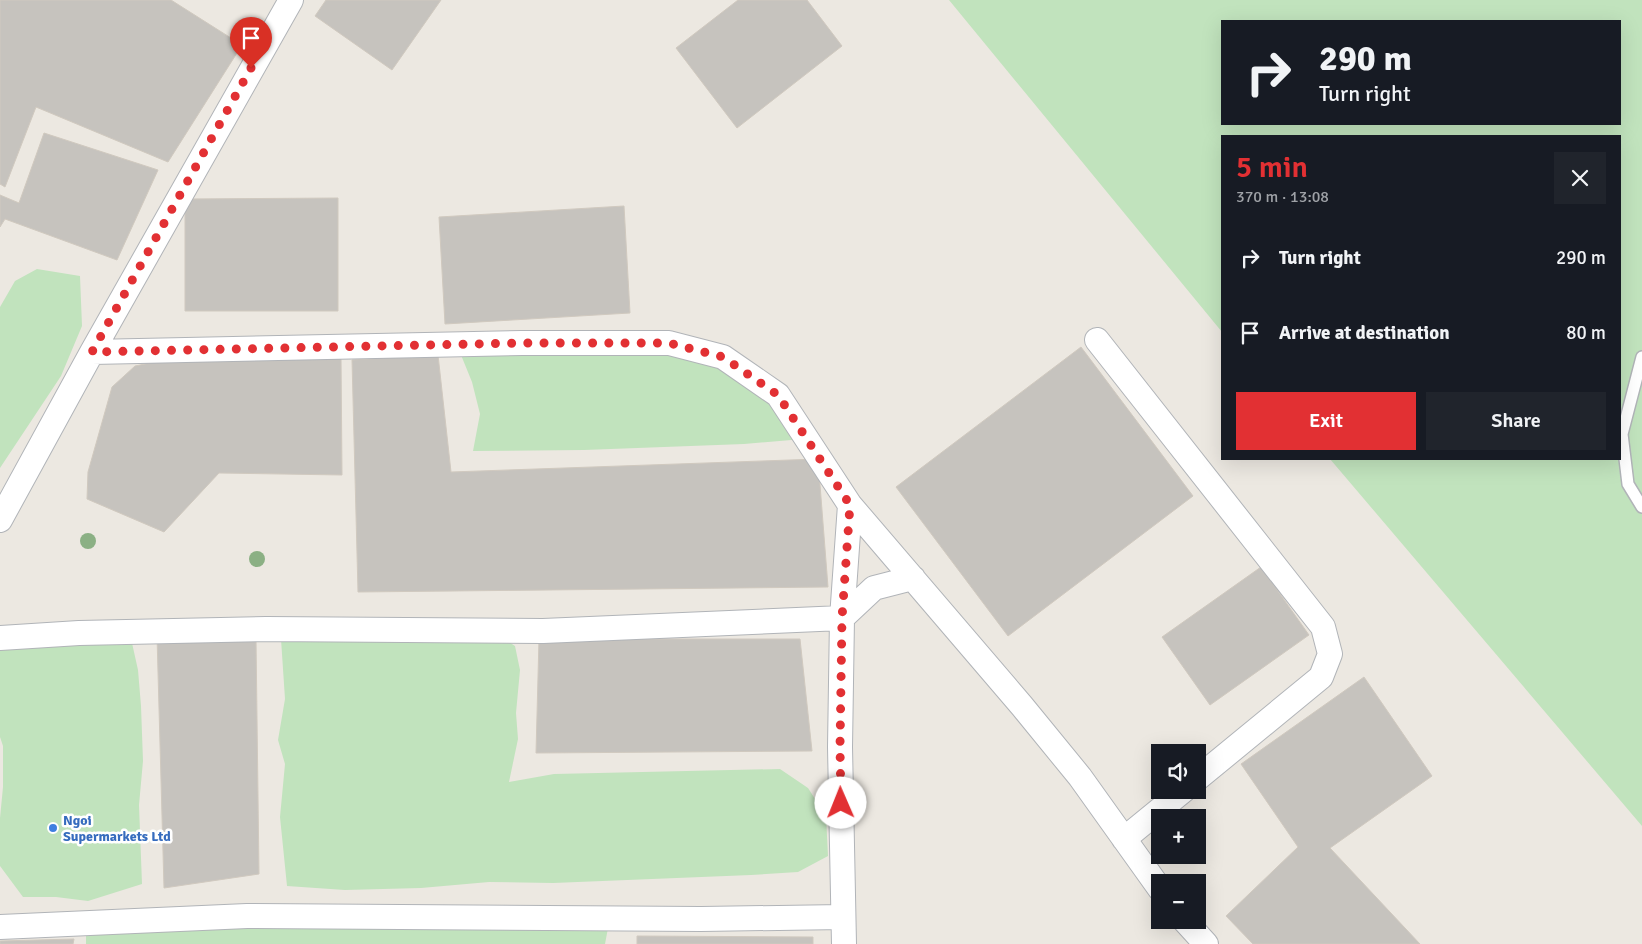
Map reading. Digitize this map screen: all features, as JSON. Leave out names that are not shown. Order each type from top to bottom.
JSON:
[{"type":"street","points":[[0,520],[92,352],[291,0]]},
{"type":"street","points":[[1097,340],[1323,627],[1330,654],[1321,676],[1206,771]]},
{"type":"street","points":[[92,352],[522,343],[669,343],[723,357],[778,395],[850,505],[1080,777],[1151,876]]},
{"type":"street","points":[[844,944],[840,747],[842,618],[850,505]]},
{"type":"street","points":[[0,638],[79,633],[266,629],[543,631],[842,618],[874,588],[913,578]]},
{"type":"street","points":[[1124,839],[1173,799]]},
{"type":"street","points":[[0,928],[247,916],[691,919],[843,917]]},
{"type":"street","points":[[1192,929],[1206,944]]},
{"type":"lane","points":[[1642,358],[1622,434],[1628,484],[1642,507]]},
{"type":"green space","points":[[949,0],[1642,0],[1642,826],[1331,460],[1621,460],[1621,135],[1221,135],[1221,331]]},
{"type":"green space","points":[[37,269],[80,276],[82,326],[61,376],[0,468],[0,307],[15,281]]},
{"type":"green space","points":[[675,351],[711,362],[750,384],[803,439],[744,444],[584,450],[473,451],[480,414],[472,382],[461,355]]},
{"type":"green space","points":[[280,624],[495,633],[515,646],[520,670],[516,713],[518,739],[509,782],[554,774],[780,769],[808,788],[826,816],[828,856],[798,872],[751,875],[553,883],[489,882],[421,888],[345,890],[287,886],[280,817],[285,764],[278,740],[285,699]]},
{"type":"green space","points":[[128,625],[138,670],[141,706],[143,761],[139,805],[142,884],[88,901],[56,897],[23,897],[0,866],[3,746],[0,737],[0,629]]},
{"type":"green space","points":[[611,912],[605,944],[86,944],[86,927]]},
{"type":"building","points":[[0,0],[171,0],[242,45],[168,162],[36,107],[5,187],[0,184]]},
{"type":"building","points":[[326,0],[441,0],[392,70],[315,16]]},
{"type":"building","points":[[738,0],[807,0],[842,46],[737,128],[676,48]]},
{"type":"building","points":[[44,133],[158,170],[117,260],[5,219],[0,227],[0,195],[19,203]]},
{"type":"building","points":[[338,198],[338,311],[185,311],[185,199]]},
{"type":"building","points":[[624,206],[630,313],[445,324],[439,217]]},
{"type":"building","points":[[1081,347],[1193,496],[1008,636],[896,487]]},
{"type":"building","points":[[438,355],[451,472],[818,459],[828,587],[358,592],[352,360]]},
{"type":"building","points":[[174,358],[341,358],[342,475],[219,473],[164,532],[87,499],[88,472],[112,387],[135,366]]},
{"type":"building","points":[[1261,567],[1309,635],[1210,705],[1162,637]]},
{"type":"building","points":[[157,636],[256,639],[259,874],[164,888]]},
{"type":"building","points":[[539,639],[800,639],[812,751],[536,753]]},
{"type":"building","points":[[1364,677],[1432,776],[1330,848],[1420,944],[1253,944],[1226,916],[1298,847],[1241,764]]},
{"type":"building","points":[[637,936],[813,937],[813,944],[637,944]]},
{"type":"building","points":[[74,939],[73,944],[0,944],[0,941]]},
{"type":"place","name":"Ngoi Supermarkets Ltd","points":[[53,828]]},
{"type":"route","points":[[251,68],[92,352],[522,343],[669,343],[723,357],[778,395],[850,505],[842,618],[841,803]]}]
